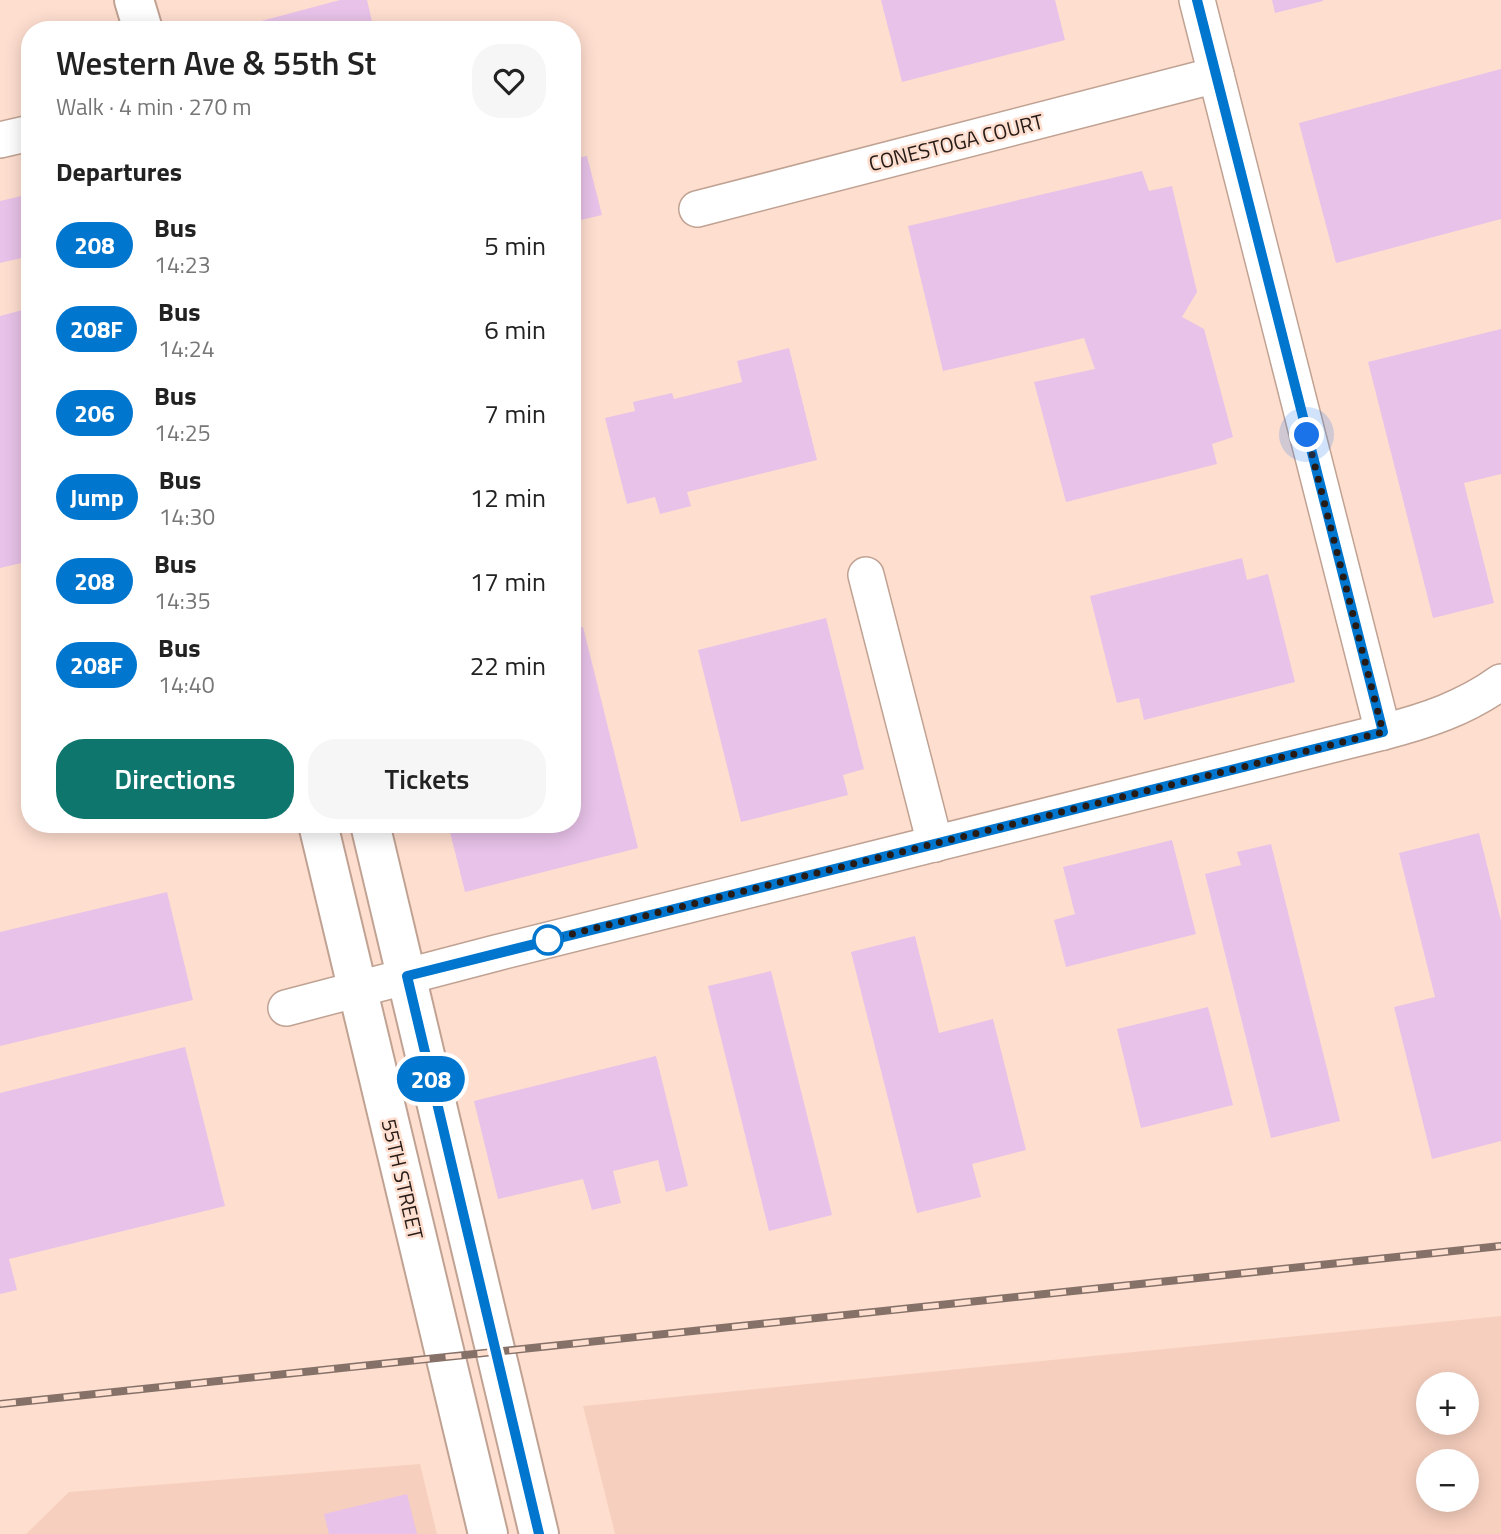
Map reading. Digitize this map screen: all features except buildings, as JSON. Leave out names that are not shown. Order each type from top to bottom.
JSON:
[{"type":"main road","points":[[134,0],[140,21]]},
{"type":"main road","name":"55TH STREET","points":[[320,833],[488,1534]]},
{"type":"main road","points":[[372,833],[539,1534]]},
{"type":"street","points":[[1197,0],[1383,732]]},
{"type":"street","name":"CONESTOGA COURT","points":[[696,208],[1216,75]]},
{"type":"street","points":[[0,140],[21,135]]},
{"type":"street","points":[[866,575],[935,844]]},
{"type":"street","points":[[286,1008],[1383,732],[1430,719],[1465,704],[1501,682]]},
{"type":"shaded area","points":[[1501,1316],[1501,1534],[615,1534],[583,1406]]},
{"type":"shaded area","points":[[420,1464],[437,1534],[26,1534],[69,1492]]},
{"type":"railway","points":[[0,1404],[1501,1246]]},
{"type":"bus line","name":"208","points":[[539,1534],[407,976],[1383,732],[1197,0]]},
{"type":"route","points":[[548,940],[1383,732],[1307,435]]}]
